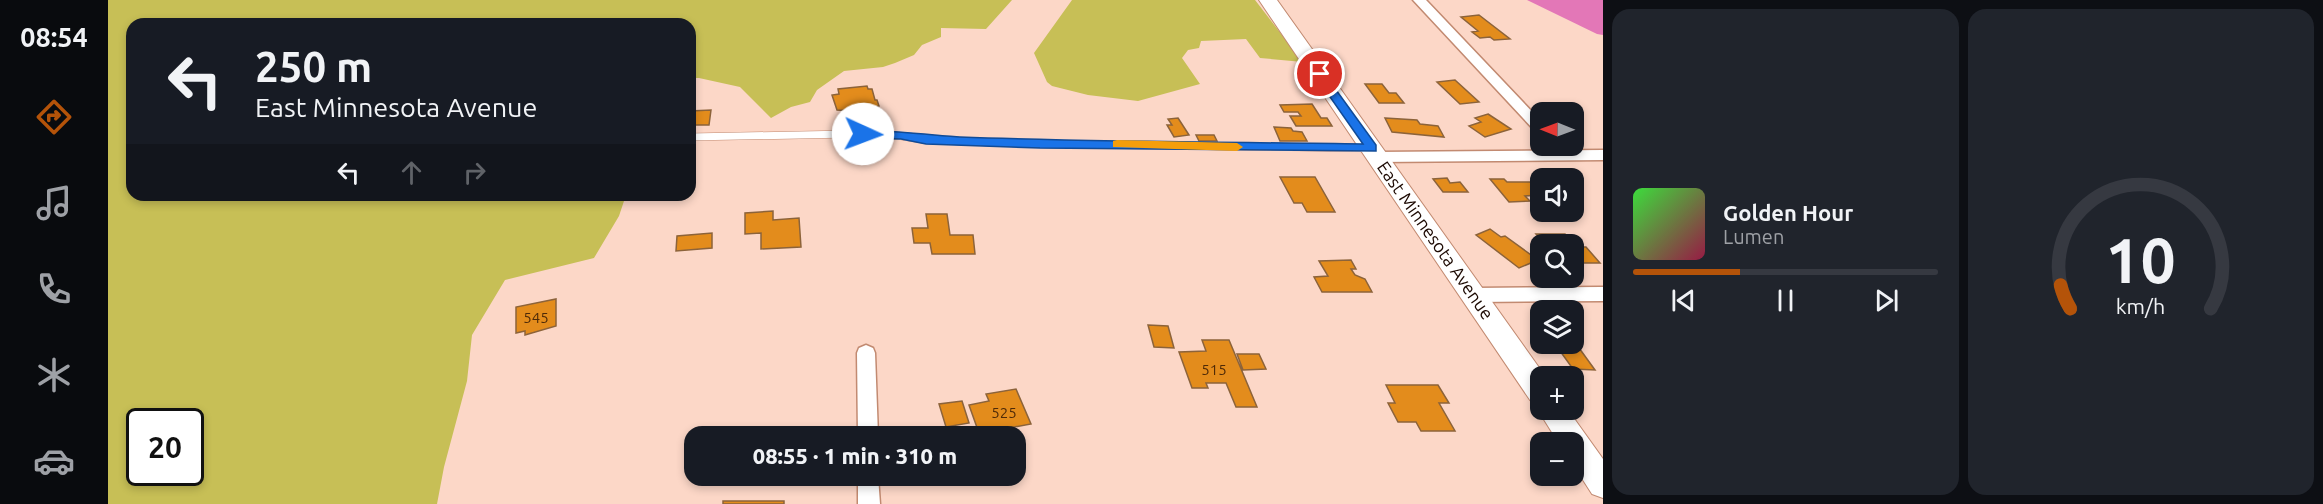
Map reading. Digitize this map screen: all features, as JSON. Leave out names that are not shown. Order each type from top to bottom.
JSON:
[{"type":"street","name":"East Minnesota Avenue","points":[[1268,0],[1530,377]]},
{"type":"street","points":[[1419,0],[1530,117]]},
{"type":"street","points":[[1375,153],[1530,151]]},
{"type":"street","points":[[1584,153],[1603,155]]},
{"type":"street","points":[[1475,296],[1603,294]]},
{"type":"street","points":[[866,353],[868,426]]},
{"type":"street","points":[[1559,420],[1603,484]]},
{"type":"street","points":[[868,486],[869,504]]},
{"type":"lane","points":[[696,137],[850,134],[901,136],[926,140],[1375,153]]},
{"type":"shaded area","points":[[108,0],[1012,0],[986,29],[941,28],[941,37],[922,45],[914,55],[883,67],[844,71],[817,90],[810,102],[791,107],[771,118],[740,87],[696,78],[696,18],[126,18],[126,201],[624,201],[619,216],[594,258],[505,280],[472,335],[467,381],[444,467],[437,504],[108,504]]},
{"type":"shaded area","points":[[1072,0],[1255,0],[1303,62],[1260,58],[1246,39],[1201,41],[1199,48],[1188,50],[1182,58],[1200,84],[1138,101],[1088,95],[1052,86],[1047,82],[1034,53]]},
{"type":"shaded area","points":[[1527,0],[1603,0],[1603,35],[1597,34]]},
{"type":"building","points":[[1479,15],[1510,39],[1480,38],[1472,32],[1478,31],[1461,17]]},
{"type":"building","points":[[1455,80],[1479,102],[1460,104],[1437,82]]},
{"type":"building","points":[[1365,84],[1382,84],[1389,93],[1396,93],[1404,103],[1379,103]]},
{"type":"building","points":[[867,86],[868,89],[872,89],[879,106],[862,110],[863,113],[871,112],[875,122],[857,124],[851,117],[856,114],[855,111],[837,110],[832,95],[839,94],[838,89]]},
{"type":"building","points":[[1312,104],[1321,118],[1327,118],[1332,126],[1296,126],[1290,116],[1301,116],[1298,112],[1284,112],[1280,105]]},
{"type":"building","points":[[711,110],[709,125],[696,125],[696,111]]},
{"type":"building","points":[[1488,114],[1511,129],[1485,137],[1469,126],[1481,122],[1475,118]]},
{"type":"building","points":[[1178,118],[1189,135],[1174,137],[1167,125],[1172,125],[1168,119]]},
{"type":"building","points":[[1385,118],[1417,120],[1420,124],[1438,126],[1444,137],[1392,132]]},
{"type":"building","points":[[1274,127],[1291,128],[1293,131],[1302,132],[1307,141],[1280,141]]},
{"type":"building","points":[[1196,135],[1214,135],[1217,141],[1199,141]]},
{"type":"building","points":[[1280,177],[1315,177],[1335,212],[1307,212],[1302,203],[1294,203]]},
{"type":"building","points":[[1447,178],[1450,183],[1460,182],[1468,192],[1443,192],[1433,179]]},
{"type":"building","points":[[1490,179],[1530,182],[1530,196],[1525,196],[1530,201],[1509,202]]},
{"type":"building","points":[[773,211],[773,220],[799,218],[801,247],[761,249],[761,233],[745,234],[745,213]]},
{"type":"building","points":[[926,214],[947,214],[950,235],[973,235],[975,254],[932,254],[930,243],[914,243],[912,228],[928,228]]},
{"type":"building","points":[[1490,229],[1501,237],[1505,236],[1530,254],[1530,263],[1519,268],[1476,235]]},
{"type":"building","points":[[712,233],[712,248],[676,251],[677,236]]},
{"type":"building","points":[[1584,247],[1586,247],[1600,263],[1584,263]]},
{"type":"building","points":[[1351,260],[1356,269],[1351,269],[1355,275],[1365,279],[1372,292],[1322,292],[1314,277],[1328,276],[1319,261]]},
{"type":"building","points":[[556,299],[556,326],[525,335],[525,331],[516,333],[516,307]]},
{"type":"building","points":[[1148,325],[1168,326],[1174,348],[1154,347]]},
{"type":"building","points":[[1202,340],[1229,340],[1257,407],[1236,407],[1226,383],[1206,383],[1208,388],[1192,388],[1179,352],[1206,351]]},
{"type":"building","points":[[1237,354],[1259,354],[1266,369],[1243,370]]},
{"type":"building","points":[[1562,354],[1583,354],[1595,370],[1584,370],[1584,366],[1571,366]]},
{"type":"building","points":[[1386,385],[1438,385],[1449,403],[1439,403],[1455,431],[1421,431],[1416,422],[1398,422],[1388,403],[1395,403]]},
{"type":"building","points":[[1016,389],[1031,424],[976,426],[969,405],[989,401],[986,394]]},
{"type":"building","points":[[962,401],[969,423],[946,426],[939,404]]},
{"type":"building","points":[[723,501],[784,501],[784,504],[723,504]]},
{"type":"slow traffic","points":[[1117,144],[1237,147]]},
{"type":"route","points":[[863,134],[926,140],[1040,144],[1371,148],[1320,74]]}]
